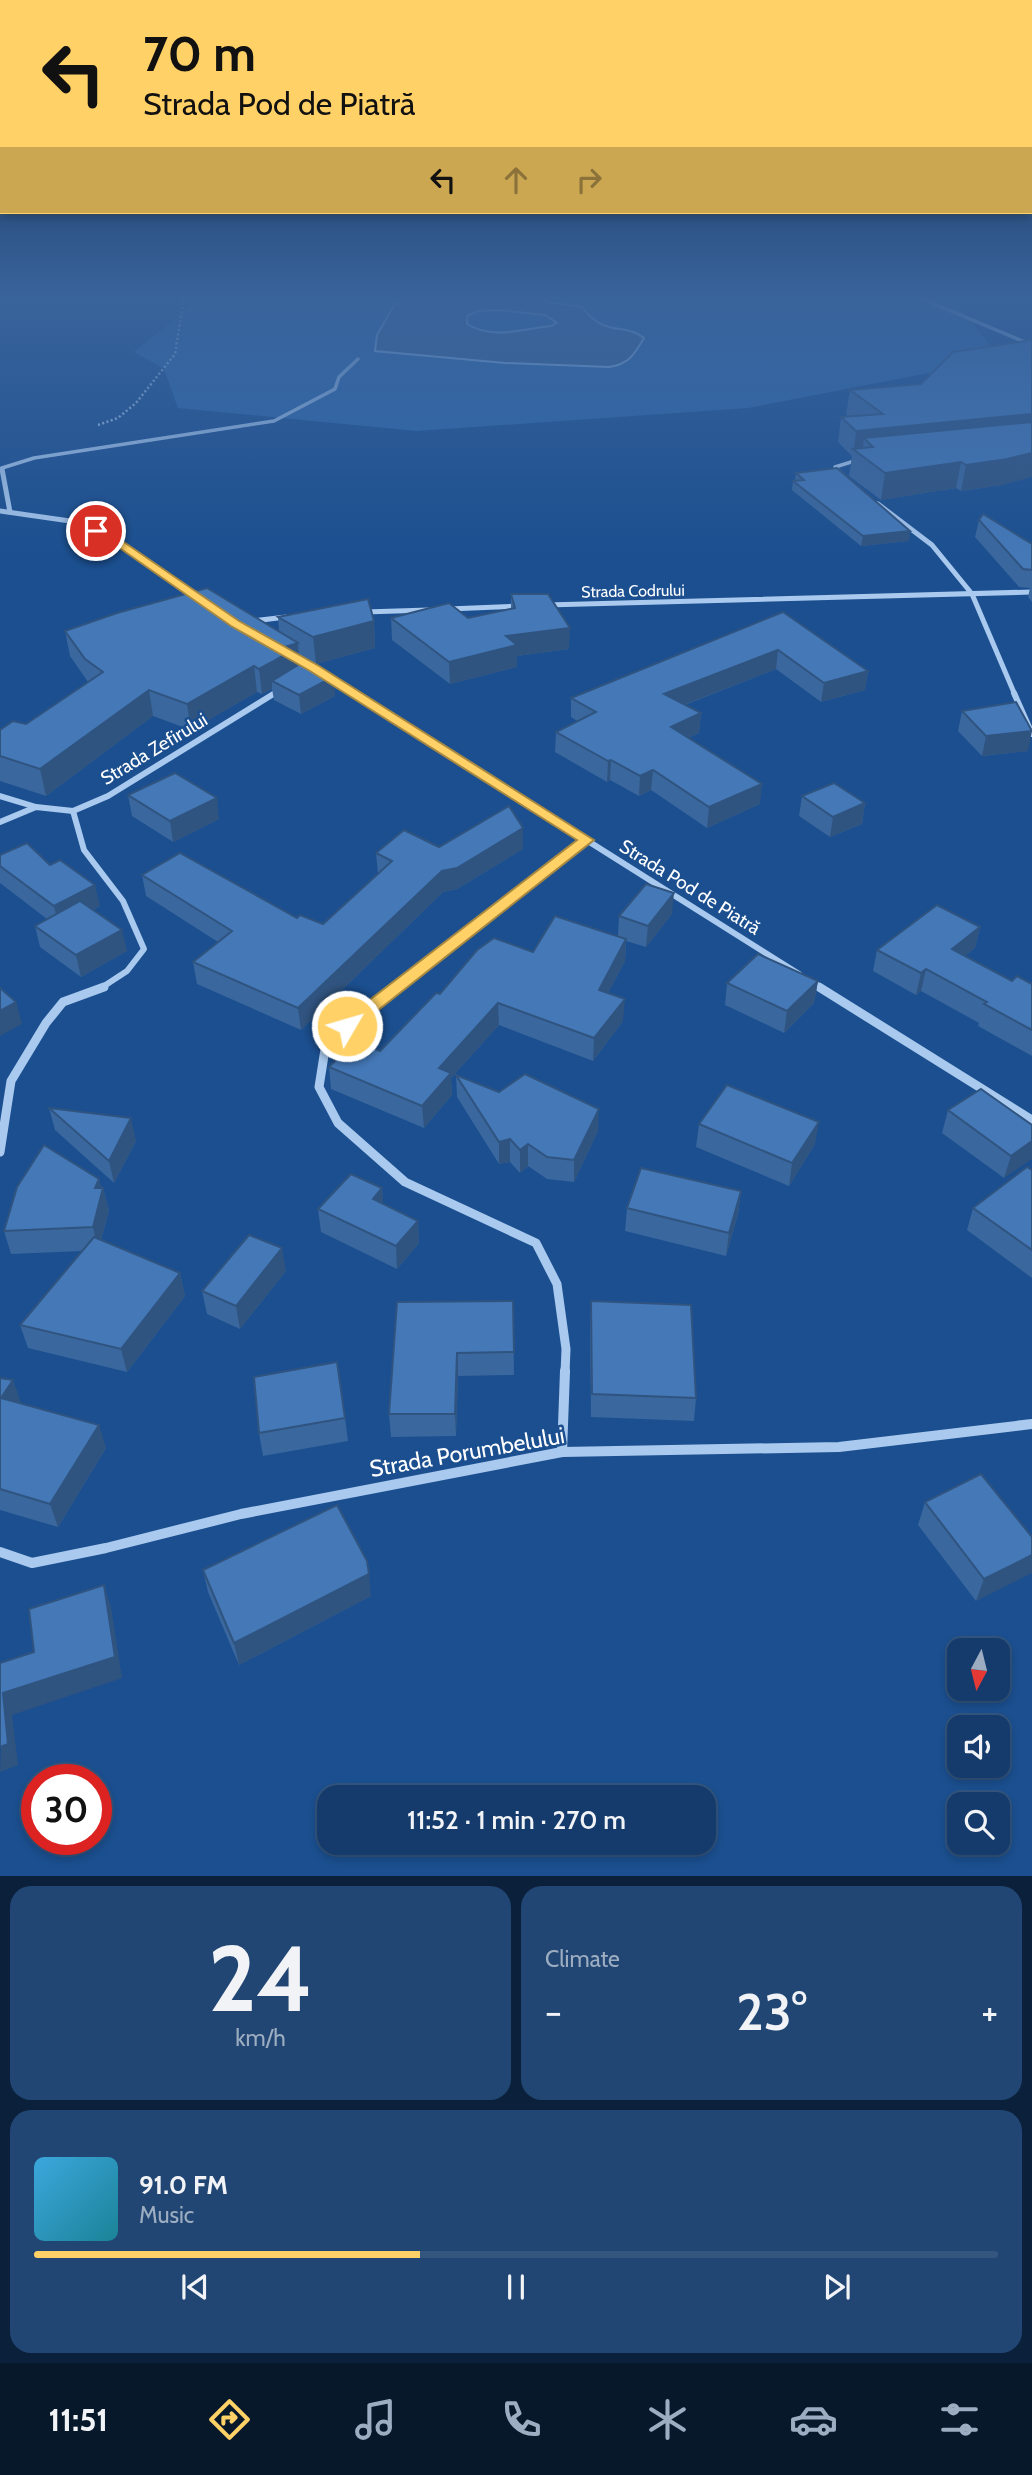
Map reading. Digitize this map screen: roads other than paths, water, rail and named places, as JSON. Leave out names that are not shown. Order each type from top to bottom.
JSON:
[{"type":"street","points":[[10,512],[2,468],[34,458],[274,421],[335,389],[336,386]]},
{"type":"street","points":[[845,479],[835,467],[870,458]]},
{"type":"street","points":[[877,503],[932,545],[972,594],[1032,734]]},
{"type":"street","points":[[0,511],[77,522],[114,540],[202,601]]},
{"type":"street","name":"Strada Codrului","points":[[540,606],[1032,592]]},
{"type":"street","points":[[362,612],[526,606]]},
{"type":"street","points":[[247,622],[296,616]]},
{"type":"street","name":"Strada Pod de Piatră","points":[[314,669],[1032,1120]]},
{"type":"street","name":"Strada Zefirului","points":[[0,822],[36,807],[74,811],[108,796],[291,683]]},
{"type":"street","points":[[0,796],[36,807]]},
{"type":"street","points":[[0,1152],[11,1081],[46,1023],[63,1002],[102,988],[127,971],[144,949],[120,896],[92,866],[77,839],[74,811]]},
{"type":"street","points":[[562,1452],[566,1349],[557,1284],[536,1243],[405,1182],[338,1123],[318,1087],[326,1042],[586,840]]},
{"type":"street","name":"Strada Porumbelului","points":[[0,1552],[32,1563],[106,1548],[241,1514],[562,1452],[838,1447],[1032,1424]]}]
